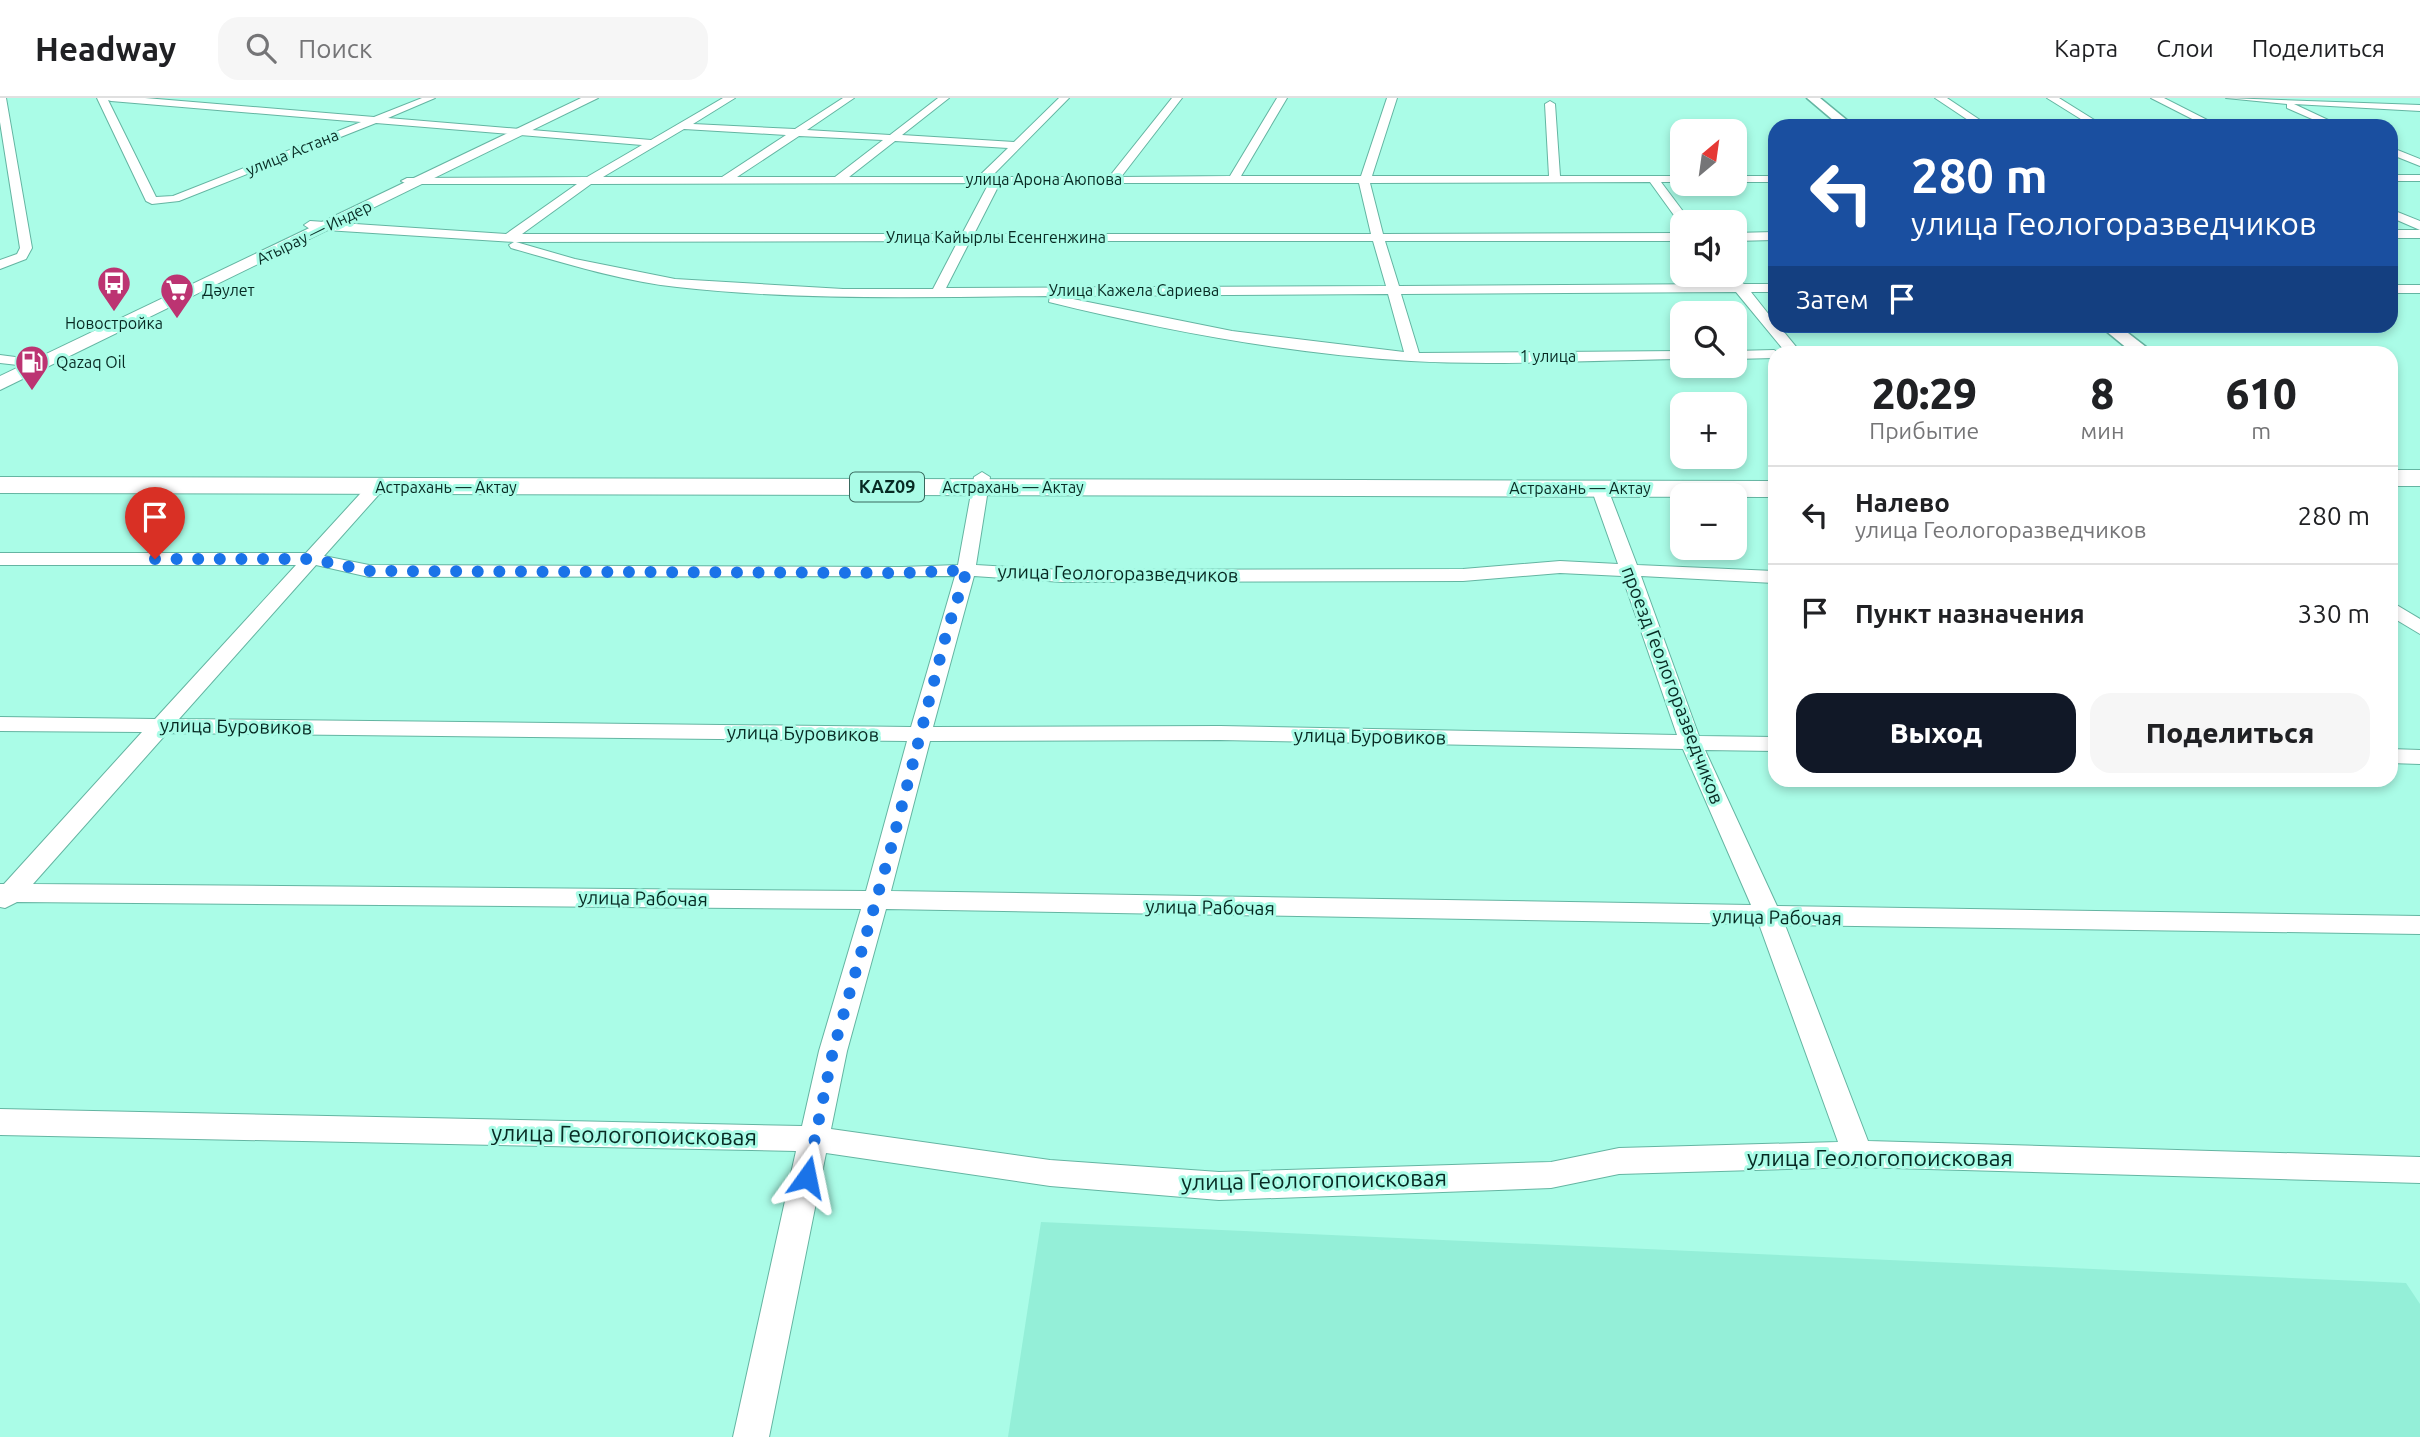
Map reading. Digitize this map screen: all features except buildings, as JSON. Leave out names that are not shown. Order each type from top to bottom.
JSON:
[{"type":"highway","name":"Астрахань — Актау","points":[[0,476],[742,482],[1768,478]]},
{"type":"highway","name":"Астрахань — Актау","points":[[0,485],[376,487],[742,482]]},
{"type":"highway","name":"Астрахань — Актау","points":[[981,482],[1768,488]]},
{"type":"main road","name":"Атырау — Индер","points":[[0,384],[580,98]]},
{"type":"main road","name":"Атырау — Индер","points":[[512,133],[591,98]]},
{"type":"main road","name":"Атырау — Индер","points":[[0,370],[9,360],[318,226]]},
{"type":"street","points":[[0,265],[22,256],[26,248],[5,137],[1,98]]},
{"type":"street","name":"улица Астана","points":[[102,98],[152,201],[175,200],[430,98]]},
{"type":"street","points":[[111,98],[652,143]]},
{"type":"street","points":[[504,238],[587,182],[730,98]]},
{"type":"street","points":[[725,180],[849,98]]},
{"type":"street","points":[[838,180],[944,98]]},
{"type":"street","points":[[981,180],[1064,98]]},
{"type":"street","points":[[1113,179],[1177,98]]},
{"type":"street","points":[[1234,179],[1282,98]]},
{"type":"street","points":[[1021,291],[1160,323],[1272,344],[1413,357],[1363,187],[1392,98]]},
{"type":"street","points":[[1813,98],[1839,119]]},
{"type":"street","points":[[1940,98],[1973,119]]},
{"type":"street","points":[[2052,98],[2087,119]]},
{"type":"street","points":[[2156,98],[2200,119]]},
{"type":"street","points":[[2231,98],[2420,108]]},
{"type":"street","points":[[2389,98],[2420,113]]},
{"type":"street","points":[[2277,100],[2320,119]]},
{"type":"street","points":[[1550,104],[1555,180]]},
{"type":"street","points":[[681,126],[1017,145]]},
{"type":"street","points":[[2398,153],[2420,163]]},
{"type":"street","points":[[2398,178],[2420,178]]},
{"type":"street","points":[[1653,179],[1676,210]]},
{"type":"street","name":"улица Арона Аюпова","points":[[413,181],[1670,179]]},
{"type":"street","points":[[1747,179],[1768,179]]},
{"type":"street","points":[[938,292],[964,237],[996,180]]},
{"type":"street","points":[[2398,216],[2420,226]]},
{"type":"street","name":"Улица Кайырлы Есенгенжина","points":[[318,226],[504,238],[1670,237]]},
{"type":"street","points":[[2398,234],[2420,234]]},
{"type":"street","points":[[1747,236],[1768,236]]},
{"type":"street","name":"Улица Кажела Сариева","points":[[504,238],[573,262],[675,283],[843,293],[1768,288]]},
{"type":"street","points":[[1741,288],[1768,321]]},
{"type":"street","points":[[2398,289],[2420,289]]},
{"type":"street","points":[[2118,333],[2136,346]]},
{"type":"street","points":[[1747,355],[1768,354]]},
{"type":"street","name":"1 улица","points":[[1413,357],[1670,355]]},
{"type":"street","points":[[751,1437],[833,1051],[947,631],[967,570],[981,482]]},
{"type":"street","points":[[3,896],[162,726],[376,487]]},
{"type":"street","name":"проезд Геологоразведчиков","points":[[1600,488],[1691,743],[1769,917],[1858,1154]]},
{"type":"street","name":"улица Геологоразведчиков","points":[[0,559],[312,559],[369,571],[902,573],[967,570],[1062,576],[1464,575],[1560,567],[1628,568],[1716,576],[1768,577]]},
{"type":"street","points":[[2398,613],[2420,628]]},
{"type":"street","name":"улица Буровиков","points":[[0,724],[920,734],[1220,733],[1768,744]]},
{"type":"street","points":[[2398,756],[2420,757]]},
{"type":"street","name":"улица Рабочая","points":[[3,896],[876,900],[1769,917],[2420,925]]},
{"type":"street","name":"улица Геологопоисковая","points":[[0,1122],[816,1139],[1050,1172],[1219,1185],[1551,1175],[1619,1161],[1858,1154],[2420,1170]]},
{"type":"shaded area","points":[[1041,1222],[2406,1283],[2420,1304],[2420,1437],[1008,1437]]},
{"type":"place","name":"Новостройка","points":[[114,313]]},
{"type":"place","name":"Дәулет","points":[[177,320]]},
{"type":"place","name":"Qazaq Oil","points":[[32,392]]},
{"type":"route","points":[[155,559],[312,559],[369,571],[902,573],[967,570],[947,631],[891,848],[833,1051],[807,1177]]}]
